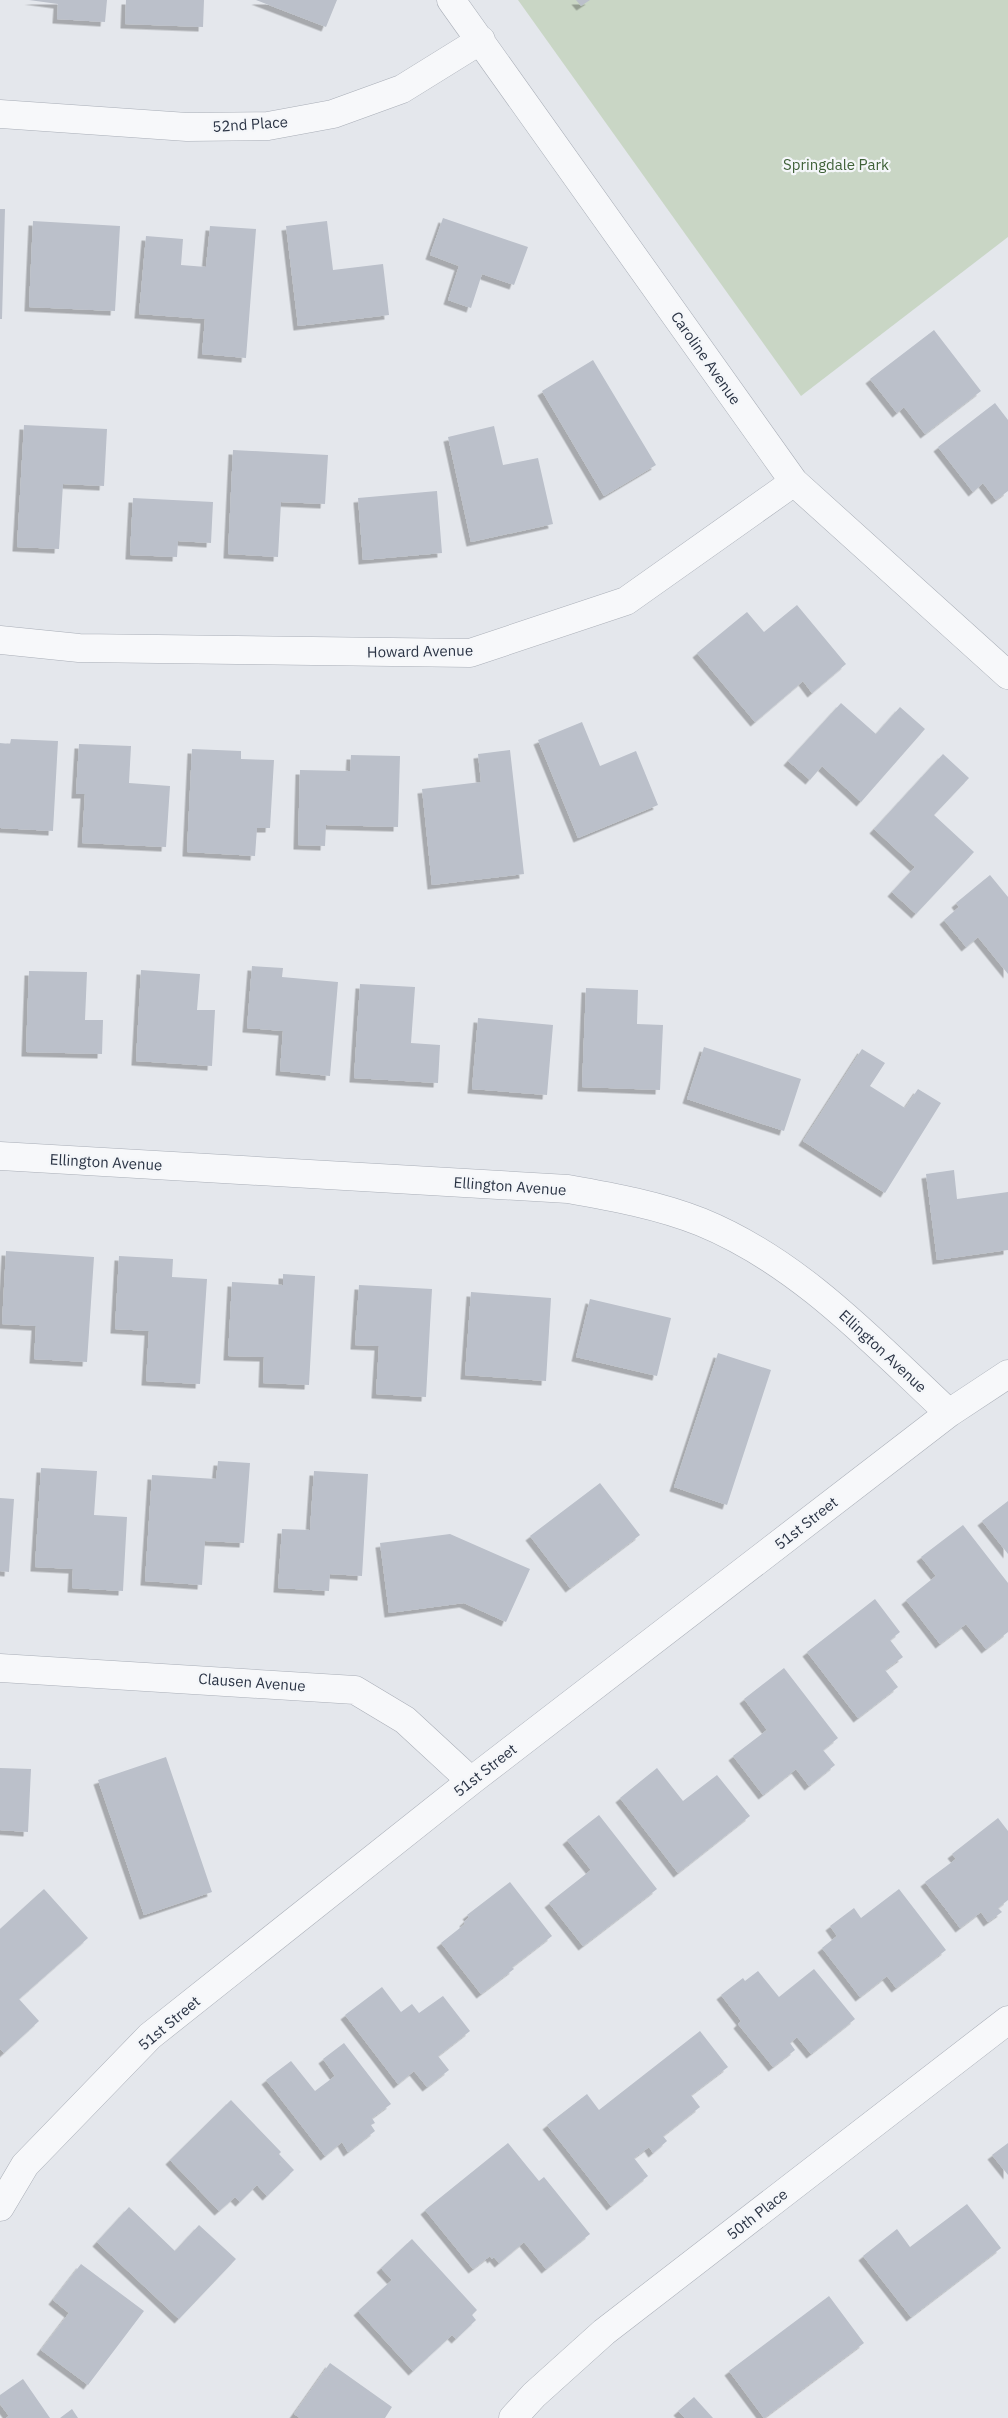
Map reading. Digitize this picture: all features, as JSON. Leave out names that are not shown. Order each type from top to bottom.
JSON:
[{"type":"street","name":"Caroline Avenue","points":[[452,0],[794,482],[1008,675]]},
{"type":"street","name":"52nd Place","points":[[0,114],[187,127],[268,126],[333,114],[402,88],[480,40]]},
{"type":"street","name":"Howard Avenue","points":[[0,640],[79,648],[470,653],[626,601],[794,482]]},
{"type":"street","name":"Ellington Avenue","points":[[0,1156],[568,1189],[634,1201],[701,1222],[770,1257],[824,1296],[949,1413]]},
{"type":"street","name":"51st Street","points":[[0,2207],[25,2165],[150,2036],[471,1781],[949,1413],[1008,1374]]},
{"type":"street","name":"Clausen Avenue","points":[[0,1668],[355,1690],[405,1720],[471,1781]]},
{"type":"street","name":"50th Place","points":[[514,2418],[534,2395],[604,2332],[1008,2020]]},
{"type":"green space","name":"Springdale Park","points":[[518,0],[1008,0],[1008,237],[801,396]]},
{"type":"building","points":[[29,0],[107,0],[105,22],[57,19],[58,4]]},
{"type":"building","points":[[126,0],[204,0],[203,27],[125,24]]},
{"type":"building","points":[[256,0],[337,0],[326,27]]},
{"type":"building","points":[[576,0],[590,0],[581,6]]},
{"type":"building","points":[[0,209],[5,209],[2,319],[0,319]]},
{"type":"building","points":[[443,218],[528,247],[514,285],[482,274],[471,308],[448,300],[459,266],[430,255]]},
{"type":"building","points":[[33,221],[120,226],[115,311],[29,307]]},
{"type":"building","points":[[327,221],[333,270],[383,264],[389,315],[298,326],[286,226]]},
{"type":"building","points":[[210,226],[256,229],[246,358],[202,354],[205,319],[139,314],[146,236],[183,239],[181,265],[206,267]]},
{"type":"building","points":[[934,330],[981,391],[925,434],[904,407],[897,413],[870,379]]},
{"type":"building","points":[[593,360],[656,465],[604,496],[542,391]]},
{"type":"building","points":[[995,403],[1008,420],[1008,491],[996,500],[983,483],[973,492],[938,447]]},
{"type":"building","points":[[24,425],[107,429],[104,486],[63,484],[59,549],[17,547]]},
{"type":"building","points":[[494,426],[503,465],[538,458],[553,524],[471,542],[448,437]]},
{"type":"building","points":[[233,450],[328,455],[325,504],[281,502],[278,557],[228,554]]},
{"type":"building","points":[[437,491],[442,553],[363,560],[358,498]]},
{"type":"building","points":[[133,498],[213,502],[211,543],[178,541],[177,557],[130,555]]},
{"type":"building","points":[[797,605],[846,664],[812,693],[803,681],[755,722],[697,653],[747,612],[764,632]]},
{"type":"building","points":[[841,703],[876,734],[900,707],[925,729],[861,802],[822,766],[810,780],[788,761]]},
{"type":"building","points":[[582,722],[600,766],[636,751],[658,805],[578,838],[538,740]]},
{"type":"building","points":[[11,739],[58,741],[53,831],[0,828],[0,743],[10,744]]},
{"type":"building","points":[[79,744],[131,746],[129,783],[170,786],[166,847],[82,843],[85,794],[76,794]]},
{"type":"building","points":[[192,749],[241,751],[241,759],[274,760],[270,828],[257,828],[255,856],[187,852]]},
{"type":"building","points":[[510,750],[524,874],[432,885],[422,789],[481,782],[478,754]]},
{"type":"building","points":[[943,754],[969,778],[934,815],[974,852],[916,914],[892,892],[915,867],[874,829]]},
{"type":"building","points":[[351,755],[400,756],[398,827],[326,825],[325,846],[298,845],[300,770],[350,771]]},
{"type":"building","points":[[990,875],[1008,897],[1008,974],[978,937],[966,947],[944,920],[959,907],[956,903]]},
{"type":"building","points":[[252,966],[283,968],[282,977],[338,982],[330,1076],[280,1071],[283,1031],[247,1028]]},
{"type":"building","points":[[141,970],[200,974],[197,1010],[215,1010],[212,1066],[136,1061]]},
{"type":"building","points":[[29,971],[87,972],[85,1020],[103,1020],[102,1054],[26,1052]]},
{"type":"building","points":[[360,984],[415,987],[411,1043],[440,1045],[438,1083],[354,1078]]},
{"type":"building","points":[[586,988],[638,990],[637,1024],[663,1025],[660,1090],[582,1087]]},
{"type":"building","points":[[478,1018],[553,1025],[547,1095],[472,1089]]},
{"type":"building","points":[[704,1047],[801,1079],[784,1131],[687,1099]]},
{"type":"building","points":[[862,1049],[885,1063],[870,1086],[905,1108],[918,1089],[941,1103],[885,1193],[803,1141]]},
{"type":"building","points":[[954,1170],[957,1199],[1008,1192],[1008,1250],[937,1260],[926,1174]]},
{"type":"building","points":[[6,1251],[94,1257],[87,1362],[34,1359],[36,1326],[2,1324]]},
{"type":"building","points":[[119,1256],[173,1259],[172,1277],[207,1279],[200,1384],[146,1381],[149,1331],[115,1329]]},
{"type":"building","points":[[283,1274],[315,1276],[309,1385],[263,1383],[264,1357],[228,1356],[232,1282],[283,1285]]},
{"type":"building","points":[[359,1285],[432,1289],[426,1397],[376,1394],[379,1346],[355,1345]]},
{"type":"building","points":[[471,1292],[551,1298],[546,1381],[465,1375]]},
{"type":"building","points":[[590,1299],[671,1318],[657,1376],[576,1357]]},
{"type":"building","points":[[718,1353],[771,1370],[727,1505],[674,1487]]},
{"type":"building","points":[[218,1461],[250,1463],[244,1543],[205,1541],[202,1585],[145,1581],[152,1475],[216,1479]]},
{"type":"building","points":[[41,1468],[97,1471],[94,1515],[127,1517],[123,1591],[72,1588],[73,1569],[35,1567]]},
{"type":"building","points":[[314,1471],[368,1474],[362,1576],[330,1574],[329,1591],[278,1588],[282,1529],[310,1530]]},
{"type":"building","points":[[600,1483],[640,1535],[570,1588],[530,1536]]},
{"type":"building","points":[[0,1498],[14,1499],[9,1572],[0,1571]]},
{"type":"building","points":[[1008,1501],[1008,1554],[982,1521]]},
{"type":"building","points":[[963,1525],[1008,1583],[1008,1632],[986,1649],[966,1624],[940,1644],[906,1600],[936,1576],[921,1557]]},
{"type":"building","points":[[450,1534],[530,1569],[506,1622],[464,1603],[389,1613],[380,1543]]},
{"type":"building","points":[[875,1599],[900,1632],[890,1640],[903,1657],[885,1670],[898,1687],[858,1718],[807,1652]]},
{"type":"building","points":[[784,1668],[838,1738],[823,1750],[835,1765],[809,1786],[796,1769],[763,1795],[733,1756],[767,1730],[744,1699]]},
{"type":"building","points":[[166,1757],[212,1892],[144,1915],[98,1780]]},
{"type":"building","points":[[0,1768],[31,1769],[28,1832],[0,1830]]},
{"type":"building","points":[[657,1768],[683,1801],[717,1775],[750,1816],[678,1873],[620,1798]]},
{"type":"building","points":[[599,1815],[657,1889],[583,1946],[549,1903],[591,1870],[567,1840]]},
{"type":"building","points":[[998,1818],[1008,1831],[1008,1900],[998,1908],[1002,1912],[988,1922],[981,1912],[960,1928],[925,1882],[956,1859],[952,1854]]},
{"type":"building","points":[[510,1882],[552,1936],[512,1967],[514,1969],[481,1994],[441,1943],[465,1924],[464,1922],[469,1917],[467,1915]]},
{"type":"building","points":[[44,1889],[88,1938],[19,1999],[39,2021],[4,2053],[0,2049],[0,1929]]},
{"type":"building","points":[[899,1889],[946,1950],[896,1988],[887,1976],[860,1997],[822,1948],[837,1936],[830,1926],[854,1908],[861,1918]]},
{"type":"building","points":[[814,1969],[855,2019],[811,2054],[797,2037],[790,2043],[795,2050],[773,2067],[738,2024],[741,2021],[721,1995],[743,1978],[745,1981],[758,1971],[779,1997]]},
{"type":"building","points":[[382,1987],[401,2012],[412,2004],[419,2013],[443,1996],[470,2031],[438,2056],[449,2070],[427,2087],[414,2071],[398,2084],[345,2015]]},
{"type":"building","points":[[700,2031],[728,2067],[691,2095],[700,2107],[663,2136],[667,2141],[653,2153],[649,2147],[634,2158],[648,2176],[611,2206],[547,2125],[587,2094],[599,2110]]},
{"type":"building","points":[[344,2043],[391,2104],[372,2118],[375,2123],[371,2125],[375,2131],[348,2152],[342,2142],[325,2156],[266,2080],[291,2061],[315,2091],[335,2076],[323,2059]]},
{"type":"building","points":[[231,2100],[281,2152],[279,2154],[294,2170],[267,2196],[257,2185],[240,2202],[235,2197],[219,2211],[170,2160]]},
{"type":"building","points":[[508,2143],[539,2181],[544,2177],[590,2234],[546,2269],[524,2242],[499,2263],[494,2257],[492,2259],[490,2256],[473,2269],[425,2210]]},
{"type":"building","points":[[1008,2143],[1008,2175],[992,2155]]},
{"type":"building","points":[[967,2204],[1001,2248],[911,2317],[863,2256],[897,2229],[910,2247]]},
{"type":"building","points":[[129,2207],[175,2251],[199,2225],[236,2259],[179,2319],[97,2242]]},
{"type":"building","points":[[412,2239],[477,2310],[472,2315],[476,2320],[456,2339],[452,2335],[413,2371],[358,2311],[392,2280],[381,2268]]},
{"type":"building","points":[[81,2264],[144,2311],[88,2385],[41,2350],[69,2313],[53,2300]]},
{"type":"building","points":[[829,2296],[864,2343],[764,2418],[729,2371]]},
{"type":"building","points":[[330,2363],[392,2407],[385,2418],[300,2418],[294,2414]]},
{"type":"building","points":[[23,2379],[50,2418],[6,2418],[9,2416],[0,2404],[0,2395]]},
{"type":"building","points":[[694,2397],[713,2418],[685,2418],[678,2411]]},
{"type":"building","points":[[72,2409],[78,2418],[60,2418]]}]
